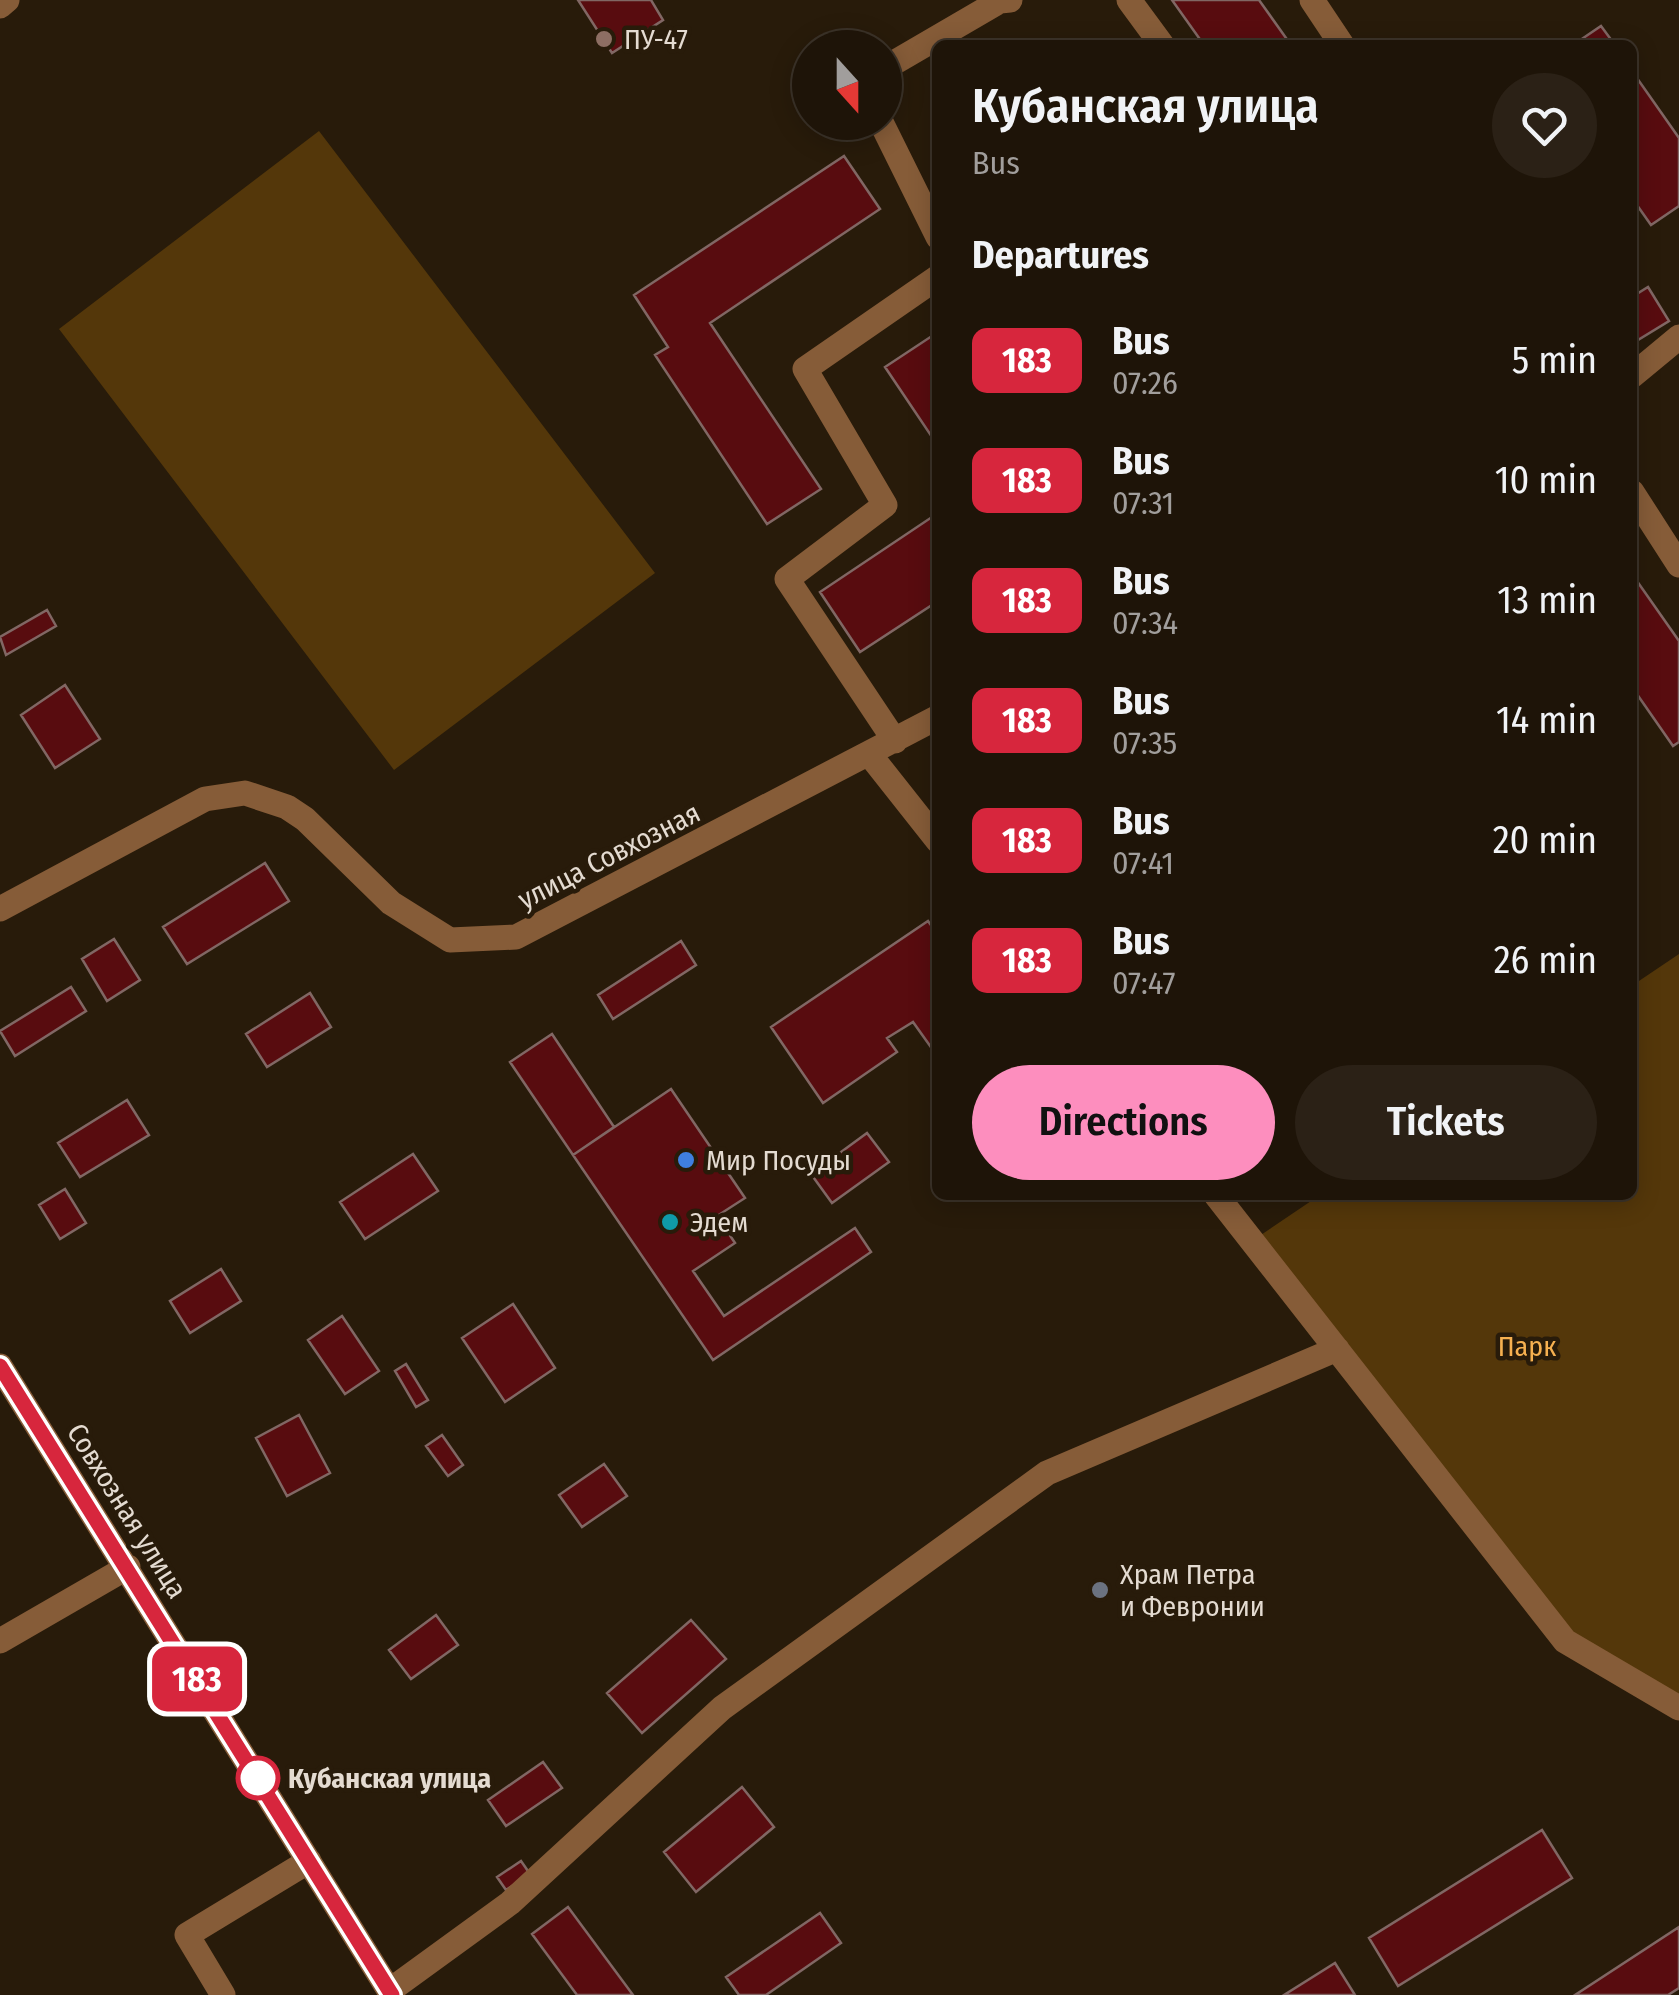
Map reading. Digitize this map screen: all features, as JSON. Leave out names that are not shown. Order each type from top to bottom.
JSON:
[{"type":"street","points":[[0,6],[7,0]]},
{"type":"street","points":[[933,40],[1000,1],[1010,0]]},
{"type":"street","points":[[1129,0],[1158,40]]},
{"type":"street","points":[[1312,0],[1339,40]]},
{"type":"street","points":[[902,58],[932,41]]},
{"type":"street","points":[[889,140],[932,225]]},
{"type":"street","points":[[894,742],[787,579],[885,506],[805,368],[932,281]]},
{"type":"street","points":[[1637,372],[1679,337]]},
{"type":"street","points":[[1637,500],[1679,565]]},
{"type":"street","name":"улица Совхозная","points":[[0,909],[205,799],[244,793],[286,806],[392,903],[450,940],[516,938],[932,721]]},
{"type":"street","points":[[870,755],[932,833]]},
{"type":"street","points":[[1220,1200],[1565,1642],[1679,1708]]},
{"type":"street","points":[[390,1993],[510,1903],[722,1708],[1046,1473],[1336,1349]]},
{"type":"street","name":"Совхозная улица","points":[[0,1366],[390,1993]]},
{"type":"street","points":[[0,1641],[128,1568]]},
{"type":"street","points":[[223,1995],[187,1935],[309,1861]]},
{"type":"green space","points":[[319,131],[655,573],[394,770],[59,329]]},
{"type":"green space","name":"Парк","points":[[1679,954],[1679,1708],[1565,1641],[1252,1241],[1313,1200],[1637,1200],[1637,982]]},
{"type":"building","points":[[578,0],[651,0],[663,20],[612,53]]},
{"type":"building","points":[[1172,0],[1259,0],[1287,40],[1200,40]]},
{"type":"building","points":[[1601,26],[1611,40],[1580,40]]},
{"type":"building","points":[[1637,78],[1679,138],[1679,206],[1651,225],[1637,205]]},
{"type":"building","points":[[844,156],[880,209],[710,323],[821,489],[767,524],[655,355],[668,347],[634,295]]},
{"type":"building","points":[[1648,287],[1669,321],[1637,341],[1637,294]]},
{"type":"building","points":[[932,336],[932,437],[885,367]]},
{"type":"building","points":[[932,517],[932,605],[860,652],[820,592]]},
{"type":"building","points":[[1637,581],[1679,641],[1679,742],[1673,746],[1637,694]]},
{"type":"building","points":[[47,610],[56,626],[6,655],[0,637]]},
{"type":"building","points":[[65,685],[100,739],[55,768],[21,715]]},
{"type":"building","points":[[265,863],[289,901],[187,964],[163,927]]},
{"type":"building","points":[[928,921],[932,927],[932,1049],[913,1022],[887,1038],[897,1052],[823,1103],[771,1027]]},
{"type":"building","points":[[114,939],[140,980],[107,1001],[82,959]]},
{"type":"building","points":[[681,941],[696,965],[613,1019],[598,995]]},
{"type":"building","points":[[71,987],[86,1011],[15,1056],[0,1031]]},
{"type":"building","points":[[310,993],[331,1027],[267,1067],[246,1034]]},
{"type":"building","points":[[552,1034],[614,1127],[573,1155],[510,1062]]},
{"type":"building","name":"Эдем","points":[[671,1089],[745,1198],[717,1216],[735,1243],[693,1271],[724,1316],[855,1228],[871,1252],[713,1360],[573,1155]]},
{"type":"building","points":[[127,1100],[149,1135],[80,1177],[58,1143]]},
{"type":"building","points":[[867,1133],[889,1162],[832,1203],[811,1174]]},
{"type":"building","points":[[413,1154],[438,1191],[365,1239],[340,1202]]},
{"type":"building","points":[[65,1189],[86,1223],[60,1239],[39,1205]]},
{"type":"building","points":[[221,1269],[241,1301],[190,1333],[170,1301]]},
{"type":"building","points":[[513,1304],[555,1368],[505,1402],[462,1338]]},
{"type":"building","points":[[342,1316],[379,1371],[345,1394],[308,1340]]},
{"type":"building","points":[[406,1364],[428,1400],[416,1407],[395,1371]]},
{"type":"building","points":[[299,1415],[330,1473],[287,1496],[256,1438]]},
{"type":"building","points":[[442,1435],[463,1465],[448,1476],[426,1446]]},
{"type":"building","points":[[604,1464],[627,1496],[582,1527],[559,1495]]},
{"type":"building","points":[[436,1615],[458,1645],[411,1679],[389,1650]]},
{"type":"building","points":[[691,1620],[726,1659],[642,1733],[607,1693]]},
{"type":"building","points":[[543,1762],[562,1788],[506,1826],[488,1800]]},
{"type":"building","points":[[742,1787],[774,1827],[696,1892],[664,1852]]},
{"type":"building","points":[[1542,1830],[1572,1878],[1398,1986],[1369,1938]]},
{"type":"building","points":[[521,1861],[530,1874],[506,1890],[497,1877]]},
{"type":"building","points":[[568,1907],[633,1995],[577,1995],[532,1934]]},
{"type":"building","points":[[820,1913],[841,1943],[766,1995],[739,1995],[726,1977]]},
{"type":"building","points":[[1679,1927],[1679,1988],[1668,1995],[1575,1995]]},
{"type":"building","points":[[1335,1963],[1355,1995],[1284,1995]]},
{"type":"bus line","name":"183","points":[[0,1366],[392,1995]]},
{"type":"place","name":"ПУ-47","points":[[604,39]]},
{"type":"place","name":"Мир Посуды","points":[[686,1160]]},
{"type":"place","name":"Эдем","points":[[670,1222]]},
{"type":"place","name":"Храм Петра и Февронии","points":[[1100,1590]]},
{"type":"place","name":"Кубанская улица","points":[[258,1778]]}]
